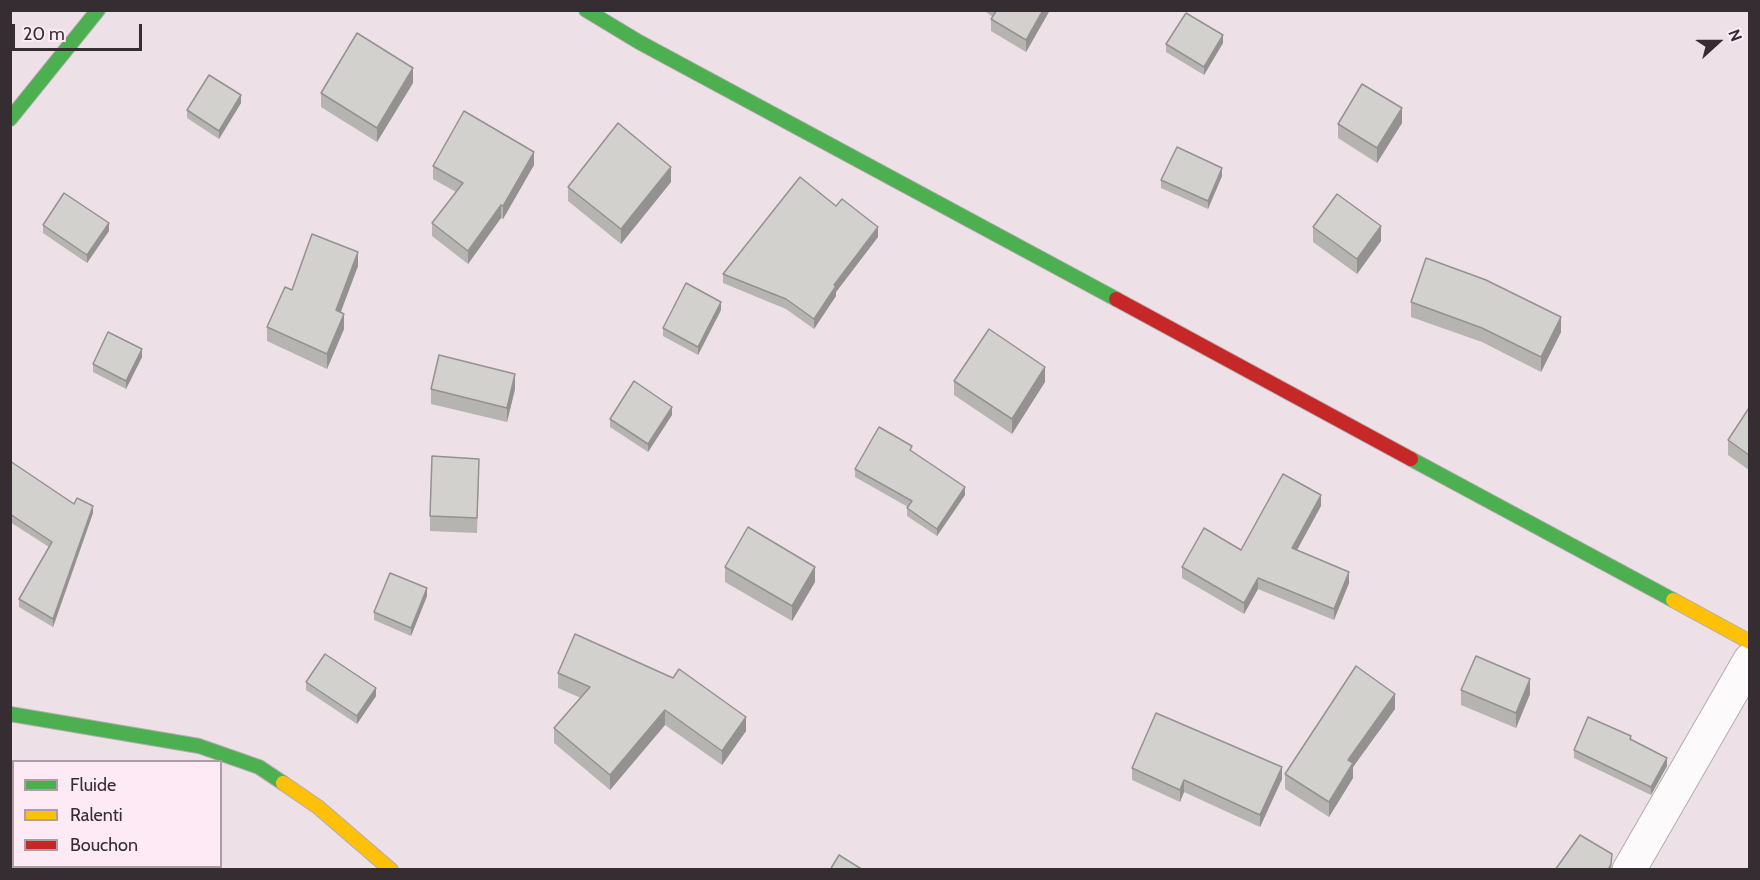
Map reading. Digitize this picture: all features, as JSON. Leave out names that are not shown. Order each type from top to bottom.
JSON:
[{"type":"street","points":[[10,119],[98,10]]},
{"type":"street","points":[[586,10],[660,53],[1749,642]]},
{"type":"street","points":[[1629,870],[1749,660]]},
{"type":"street","points":[[10,714],[199,746],[259,767],[318,807],[391,870]]},
{"type":"building","points":[[997,10],[1043,10],[1026,40],[991,19]]},
{"type":"building","points":[[1186,13],[1223,35],[1204,67],[1166,44]]},
{"type":"building","points":[[357,33],[413,68],[377,128],[321,93]]},
{"type":"building","points":[[209,75],[241,95],[219,131],[187,110]]},
{"type":"building","points":[[1362,84],[1402,108],[1377,148],[1338,124]]},
{"type":"building","points":[[464,111],[534,152],[503,206],[501,205],[468,251],[432,223],[463,183],[433,166]]},
{"type":"building","points":[[618,123],[671,167],[621,229],[568,187]]},
{"type":"building","points":[[1177,147],[1222,168],[1208,201],[1161,180]]},
{"type":"building","points":[[800,177],[836,206],[842,199],[878,227],[834,285],[836,286],[814,319],[786,299],[723,274]]},
{"type":"building","points":[[64,193],[109,223],[87,255],[43,225]]},
{"type":"building","points":[[1337,194],[1381,226],[1357,259],[1313,227]]},
{"type":"building","points":[[312,234],[358,252],[336,310],[344,314],[327,354],[267,327],[285,287],[292,290]]},
{"type":"building","points":[[1426,258],[1486,280],[1561,317],[1541,357],[1482,328],[1411,302]]},
{"type":"building","points":[[686,283],[721,302],[698,347],[663,328]]},
{"type":"building","points":[[989,329],[1045,367],[1012,419],[954,381]]},
{"type":"building","points":[[108,332],[142,349],[126,381],[93,364]]},
{"type":"building","points":[[439,355],[515,374],[507,408],[431,389]]},
{"type":"building","points":[[634,381],[672,407],[648,444],[610,419]]},
{"type":"building","points":[[1749,408],[1749,455],[1728,440]]},
{"type":"building","points":[[879,427],[912,446],[910,450],[965,487],[937,529],[907,508],[912,501],[855,469]]},
{"type":"building","points":[[432,456],[479,459],[477,518],[430,516]]},
{"type":"building","points":[[10,461],[74,504],[77,498],[93,506],[53,619],[19,599],[52,542],[10,514]]},
{"type":"building","points":[[1283,474],[1321,495],[1292,548],[1349,572],[1334,609],[1258,578],[1244,603],[1182,567],[1204,528],[1241,550]]},
{"type":"building","points":[[748,527],[815,567],[792,606],[725,567]]},
{"type":"building","points":[[390,573],[427,588],[411,628],[374,612]]},
{"type":"building","points":[[575,634],[673,678],[679,669],[746,717],[722,751],[665,710],[610,775],[554,728],[590,687],[558,673]]},
{"type":"building","points":[[325,654],[376,688],[357,716],[306,682]]},
{"type":"building","points":[[1476,656],[1530,679],[1516,713],[1461,690]]},
{"type":"building","points":[[1356,666],[1395,694],[1348,760],[1353,763],[1329,802],[1285,774]]},
{"type":"building","points":[[1156,713],[1282,767],[1260,815],[1184,780],[1180,790],[1132,768]]},
{"type":"building","points":[[1588,717],[1631,736],[1630,739],[1667,758],[1651,787],[1574,750]]},
{"type":"building","points":[[1580,835],[1612,854],[1608,870],[1555,870]]},
{"type":"building","points":[[839,855],[863,870],[830,870]]},
{"type":"traffic: fast","points":[[10,119],[98,10]]},
{"type":"traffic: fast","points":[[586,10],[639,42],[1116,299]]},
{"type":"traffic: fast","points":[[1411,459],[1673,600]]},
{"type":"traffic: fast","points":[[10,714],[199,746],[259,767],[283,783]]},
{"type":"traffic: slow","points":[[1673,600],[1750,642]]},
{"type":"traffic: slow","points":[[283,783],[318,807],[391,870]]},
{"type":"traffic: jam","points":[[1116,299],[1411,459]]}]
